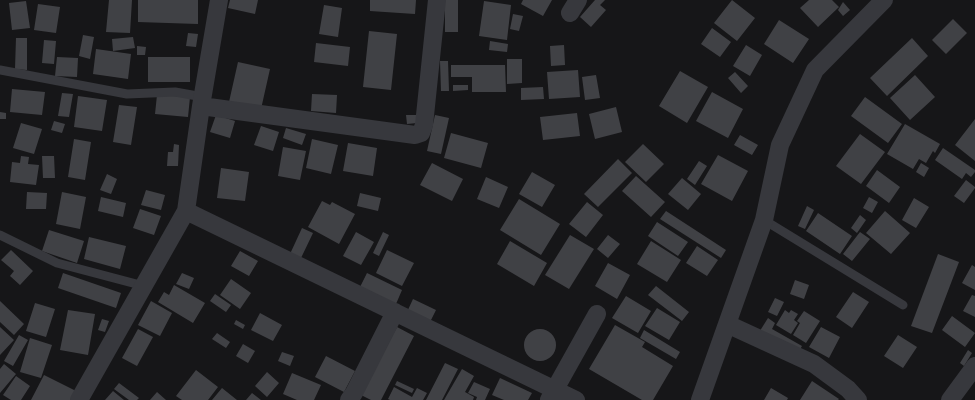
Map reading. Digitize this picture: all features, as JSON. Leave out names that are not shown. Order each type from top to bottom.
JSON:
[{"type":"street","points":[[80,400],[186,211],[219,0]]},
{"type":"street","points":[[202,101],[416,135],[421,133],[424,125],[437,0]]},
{"type":"street","points":[[700,400],[764,220],[780,145],[814,70],[884,0]]},
{"type":"street","points":[[186,211],[395,312],[552,395],[576,400]]},
{"type":"street","points":[[349,400],[395,312]]},
{"type":"street","points":[[552,395],[597,314]]},
{"type":"street","points":[[727,324],[814,364],[848,389],[858,400]]},
{"type":"street","points":[[950,400],[975,366]]},
{"type":"lane","points":[[0,70],[127,94],[175,92],[202,101]]},
{"type":"lane","points":[[764,220],[903,305]]},
{"type":"lane","points":[[0,235],[57,263],[144,286]]},
{"type":"building","points":[[109,0],[132,0],[130,33],[106,32]]},
{"type":"building","points":[[138,0],[198,0],[198,24],[138,22]]},
{"type":"building","points":[[230,0],[258,0],[255,14],[228,8]]},
{"type":"building","points":[[370,0],[416,0],[415,14],[370,11]]},
{"type":"building","points":[[445,0],[458,0],[458,32],[445,32]]},
{"type":"building","points":[[523,0],[552,0],[543,16],[521,4]]},
{"type":"building","points":[[595,0],[605,0],[600,5],[606,10],[591,27],[580,17]]},
{"type":"building","points":[[732,0],[755,18],[737,41],[714,23]]},
{"type":"building","points":[[809,0],[832,0],[839,7],[818,27],[800,8]]},
{"type":"building","points":[[26,1],[30,28],[12,30],[9,3]]},
{"type":"building","points":[[484,1],[511,5],[507,40],[479,36]]},
{"type":"building","points":[[843,2],[850,10],[843,16],[838,10]]},
{"type":"building","points":[[38,4],[60,7],[56,33],[34,30]]},
{"type":"building","points":[[324,5],[342,8],[338,37],[319,34]]},
{"type":"building","points":[[513,14],[523,16],[519,31],[510,29]]},
{"type":"building","points":[[953,19],[967,33],[946,54],[932,40]]},
{"type":"building","points":[[779,20],[809,39],[793,63],[764,44]]},
{"type":"building","points":[[712,28],[731,42],[720,57],[701,44]]},
{"type":"building","points":[[369,31],[397,34],[391,90],[363,87]]},
{"type":"building","points":[[188,33],[198,34],[196,47],[186,46]]},
{"type":"building","points":[[83,35],[94,37],[90,59],[79,56]]},
{"type":"building","points":[[133,37],[135,48],[113,51],[112,39]]},
{"type":"building","points":[[16,38],[27,38],[27,70],[15,69]]},
{"type":"building","points":[[912,38],[928,56],[887,96],[870,78]]},
{"type":"building","points":[[44,40],[56,41],[54,64],[42,63]]},
{"type":"building","points":[[490,41],[508,44],[507,52],[489,50]]},
{"type":"building","points":[[316,43],[350,47],[348,66],[314,62]]},
{"type":"building","points":[[564,45],[565,65],[551,66],[550,46]]},
{"type":"building","points":[[746,45],[762,55],[750,76],[733,66]]},
{"type":"building","points":[[137,46],[146,47],[145,55],[137,55]]},
{"type":"building","points":[[96,49],[131,54],[128,79],[93,74]]},
{"type":"building","points":[[57,57],[78,58],[77,77],[55,76]]},
{"type":"building","points":[[148,57],[190,57],[190,82],[148,82]]},
{"type":"building","points":[[507,59],[522,59],[522,83],[507,84]]},
{"type":"building","points":[[440,61],[448,61],[449,91],[441,91]]},
{"type":"building","points":[[238,62],[270,69],[261,109],[229,102]]},
{"type":"building","points":[[451,65],[505,65],[506,92],[472,92],[472,77],[451,77]]},
{"type":"building","points":[[578,70],[580,97],[549,99],[547,72]]},
{"type":"building","points":[[680,71],[708,87],[687,123],[659,106]]},
{"type":"building","points":[[735,72],[748,86],[741,93],[728,78]]},
{"type":"building","points":[[596,75],[600,98],[585,100],[582,77]]},
{"type":"building","points":[[915,75],[935,97],[910,120],[890,98]]},
{"type":"building","points":[[453,85],[468,85],[468,90],[453,91]]},
{"type":"building","points":[[543,87],[544,99],[521,100],[521,88]]},
{"type":"building","points":[[12,89],[45,92],[42,115],[10,112]]},
{"type":"building","points":[[712,92],[743,109],[728,138],[696,121]]},
{"type":"building","points":[[62,93],[73,94],[69,117],[58,116]]},
{"type":"building","points":[[312,94],[337,95],[336,113],[311,111]]},
{"type":"building","points":[[157,95],[190,97],[188,117],[155,114]]},
{"type":"building","points":[[78,96],[107,100],[102,131],[74,127]]},
{"type":"building","points":[[865,97],[902,124],[888,143],[851,116]]},
{"type":"building","points":[[119,105],[137,107],[131,145],[113,142]]},
{"type":"building","points":[[616,107],[622,132],[595,139],[589,114]]},
{"type":"building","points":[[0,112],[6,113],[6,119],[0,119]]},
{"type":"building","points":[[577,113],[580,136],[543,140],[540,117]]},
{"type":"building","points":[[216,115],[235,121],[230,138],[210,132]]},
{"type":"building","points":[[406,115],[417,115],[417,123],[407,124]]},
{"type":"building","points":[[435,115],[449,118],[441,154],[427,151]]},
{"type":"building","points":[[975,119],[975,161],[955,145]]},
{"type":"building","points":[[54,121],[65,124],[62,133],[51,130]]},
{"type":"building","points":[[21,123],[42,129],[34,154],[13,148]]},
{"type":"building","points":[[905,124],[940,144],[935,153],[933,151],[926,163],[919,159],[913,169],[887,154]]},
{"type":"building","points":[[261,126],[279,132],[273,151],[254,145]]},
{"type":"building","points":[[286,128],[306,134],[302,145],[283,138]]},
{"type":"building","points":[[451,133],[488,143],[481,168],[444,158]]},
{"type":"building","points":[[860,134],[885,152],[861,184],[836,166]]},
{"type":"building","points":[[740,135],[758,145],[752,155],[734,145]]},
{"type":"building","points":[[74,139],[91,142],[85,180],[68,177]]},
{"type":"building","points":[[312,139],[338,145],[331,174],[306,168]]},
{"type":"building","points":[[348,143],[377,148],[373,176],[343,171]]},
{"type":"building","points":[[174,144],[179,145],[178,166],[167,166],[168,152],[173,152]]},
{"type":"building","points":[[643,144],[664,164],[646,182],[625,162]]},
{"type":"building","points":[[283,147],[306,151],[300,180],[278,176]]},
{"type":"building","points":[[943,148],[975,170],[971,177],[966,173],[962,179],[935,160]]},
{"type":"building","points":[[718,155],[748,171],[732,201],[701,184]]},
{"type":"building","points":[[21,156],[29,157],[28,164],[39,165],[36,185],[10,182],[12,162],[20,163]]},
{"type":"building","points":[[42,156],[54,156],[55,178],[43,178]]},
{"type":"building","points":[[618,159],[632,173],[598,207],[584,194]]},
{"type":"building","points":[[699,161],[707,166],[695,185],[687,179]]},
{"type":"building","points":[[432,163],[463,179],[452,201],[420,185]]},
{"type":"building","points":[[921,163],[929,168],[924,177],[916,172]]},
{"type":"building","points":[[221,168],[249,172],[245,201],[217,198]]},
{"type":"building","points":[[877,170],[900,187],[889,203],[866,186]]},
{"type":"building","points":[[532,172],[555,185],[542,207],[519,194]]},
{"type":"building","points":[[107,174],[117,179],[111,194],[100,190]]},
{"type":"building","points":[[636,176],[665,202],[651,217],[622,191]]},
{"type":"building","points":[[486,177],[508,187],[499,208],[477,199]]},
{"type":"building","points":[[682,178],[701,194],[688,210],[668,194]]},
{"type":"building","points":[[966,180],[975,188],[964,203],[954,196]]},
{"type":"building","points":[[146,190],[165,195],[161,210],[141,205]]},
{"type":"building","points":[[27,192],[47,193],[46,209],[26,209]]},
{"type":"building","points":[[62,192],[86,197],[80,229],[56,224]]},
{"type":"building","points":[[360,193],[381,198],[378,211],[357,206]]},
{"type":"building","points":[[101,197],[126,203],[123,217],[98,211]]},
{"type":"building","points":[[869,197],[878,202],[872,213],[863,208]]},
{"type":"building","points":[[914,198],[929,207],[916,228],[902,220]]},
{"type":"building","points":[[519,199],[560,224],[541,255],[500,230]]},
{"type":"building","points":[[322,201],[330,205],[332,202],[355,214],[339,244],[308,227]]},
{"type":"building","points":[[587,202],[603,215],[586,237],[569,224]]},
{"type":"building","points":[[807,206],[814,210],[805,229],[798,226]]},
{"type":"building","points":[[140,209],[161,216],[154,235],[133,228]]},
{"type":"building","points":[[666,211],[726,250],[721,258],[660,219]]},
{"type":"building","points":[[885,211],[910,233],[891,254],[866,233]]},
{"type":"building","points":[[818,213],[852,236],[840,254],[806,231]]},
{"type":"building","points":[[860,215],[866,220],[857,233],[851,228]]},
{"type":"building","points":[[657,222],[688,242],[678,256],[648,236]]},
{"type":"building","points":[[302,228],[313,233],[301,258],[290,254]]},
{"type":"building","points":[[49,230],[84,241],[77,263],[42,251]]},
{"type":"building","points":[[356,232],[374,242],[361,265],[343,256]]},
{"type":"building","points":[[383,232],[389,235],[379,256],[373,253]]},
{"type":"building","points":[[860,232],[870,239],[852,261],[843,254]]},
{"type":"building","points":[[570,235],[594,249],[569,289],[545,275]]},
{"type":"building","points":[[608,235],[620,244],[608,258],[597,249]]},
{"type":"building","points":[[89,237],[126,246],[120,269],[84,259]]},
{"type":"building","points":[[510,241],[547,263],[534,286],[497,264]]},
{"type":"building","points":[[651,241],[681,260],[667,282],[637,264]]},
{"type":"building","points":[[697,246],[718,260],[707,276],[686,263]]},
{"type":"building","points":[[11,250],[33,271],[20,285],[10,276],[14,271],[1,260]]},
{"type":"building","points":[[387,250],[414,263],[402,286],[376,273]]},
{"type":"building","points":[[240,251],[258,261],[249,276],[231,266]]},
{"type":"building","points":[[938,254],[959,262],[932,333],[911,326]]},
{"type":"building","points":[[608,263],[630,275],[617,299],[595,286]]},
{"type":"building","points":[[972,265],[975,267],[975,290],[962,283]]},
{"type":"building","points":[[63,273],[121,293],[116,308],[58,288]]},
{"type":"building","points":[[182,273],[194,278],[189,289],[176,284]]},
{"type":"building","points":[[367,273],[402,290],[396,304],[360,287]]},
{"type":"building","points":[[231,279],[251,293],[240,309],[220,295]]},
{"type":"building","points":[[795,280],[809,285],[804,299],[790,294]]},
{"type":"building","points":[[174,285],[205,303],[193,323],[158,302],[164,292],[169,295]]},
{"type":"building","points":[[656,286],[689,312],[682,321],[648,295]]},
{"type":"building","points":[[853,292],[869,302],[852,328],[836,317]]},
{"type":"building","points":[[215,294],[231,305],[226,312],[210,301]]},
{"type":"building","points":[[972,295],[975,296],[975,317],[963,311]]},
{"type":"building","points":[[626,296],[651,311],[638,333],[612,318]]},
{"type":"building","points":[[775,298],[784,302],[777,316],[768,312]]},
{"type":"building","points":[[413,299],[436,310],[430,322],[407,312]]},
{"type":"building","points":[[0,301],[24,324],[14,335],[0,322]]},
{"type":"building","points":[[151,301],[172,313],[160,336],[138,325]]},
{"type":"building","points":[[35,303],[55,309],[46,337],[26,331]]},
{"type":"building","points":[[657,308],[680,322],[669,340],[645,326]]},
{"type":"building","points":[[68,310],[95,314],[88,355],[60,350]]},
{"type":"building","points":[[785,310],[789,313],[791,310],[798,314],[794,320],[798,323],[791,334],[776,325]]},
{"type":"building","points":[[804,311],[820,321],[806,343],[793,335],[800,323],[797,321]]},
{"type":"building","points":[[260,313],[282,325],[273,341],[251,330]]},
{"type":"building","points":[[952,316],[975,333],[965,347],[942,330]]},
{"type":"building","points":[[768,318],[775,323],[772,329],[802,346],[796,356],[758,334]]},
{"type":"building","points":[[102,319],[109,321],[105,332],[98,330]]},
{"type":"building","points":[[236,320],[245,325],[243,329],[234,324]]},
{"type":"building","points":[[615,325],[645,342],[642,347],[673,366],[653,400],[642,400],[589,369]]},
{"type":"building","points":[[0,327],[14,340],[0,355]]},
{"type":"building","points":[[397,327],[414,336],[381,400],[371,400],[361,395]]},
{"type":"building","points":[[821,327],[840,337],[829,358],[809,347]]},
{"type":"building","points":[[138,329],[153,337],[137,366],[122,358]]},
{"type":"building","points":[[540,329],[546,330],[553,336],[556,345],[555,351],[549,358],[540,361],[534,360],[527,354],[524,345],[525,339],[531,332]]},
{"type":"building","points":[[644,330],[680,352],[676,359],[640,338]]},
{"type":"building","points":[[217,333],[230,342],[226,348],[212,339]]},
{"type":"building","points":[[19,335],[28,340],[13,366],[4,361]]},
{"type":"building","points":[[898,335],[917,347],[903,368],[884,356]]},
{"type":"building","points":[[30,338],[52,345],[41,378],[20,372]]},
{"type":"building","points":[[243,344],[255,351],[248,363],[236,356]]},
{"type":"building","points":[[968,350],[972,353],[964,366],[960,363]]},
{"type":"building","points":[[282,352],[294,356],[290,366],[278,361]]},
{"type":"building","points":[[326,356],[355,371],[344,392],[315,377]]},
{"type":"building","points":[[445,363],[458,369],[442,400],[426,400]]},
{"type":"building","points":[[4,364],[16,374],[0,393],[0,369]]},
{"type":"building","points":[[462,369],[474,376],[465,392],[474,397],[473,400],[444,400]]},
{"type":"building","points":[[196,370],[218,387],[208,400],[182,400],[176,396]]},
{"type":"building","points":[[267,372],[279,383],[267,397],[255,386]]},
{"type":"building","points":[[292,373],[321,385],[314,400],[297,400],[283,394]]},
{"type":"building","points":[[44,375],[78,392],[74,400],[31,400]]},
{"type":"building","points":[[16,376],[30,386],[21,400],[11,400],[3,395]]},
{"type":"building","points":[[500,378],[532,393],[528,400],[504,400],[492,395]]},
{"type":"building","points":[[397,381],[414,389],[412,393],[395,385]]},
{"type":"building","points":[[812,381],[839,399],[800,400]]},
{"type":"building","points":[[474,382],[490,389],[485,400],[476,400],[477,397],[468,393]]},
{"type":"building","points":[[119,383],[139,398],[137,400],[129,400],[114,389]]},
{"type":"building","points":[[394,387],[412,397],[417,388],[427,393],[423,400],[390,400],[388,399]]},
{"type":"building","points":[[222,388],[237,400],[212,400]]},
{"type":"building","points":[[771,388],[788,398],[787,400],[764,400]]},
{"type":"building","points":[[113,391],[124,400],[105,400]]},
{"type":"building","points":[[157,392],[166,400],[150,400]]},
{"type":"building","points":[[252,393],[261,400],[246,400]]}]
